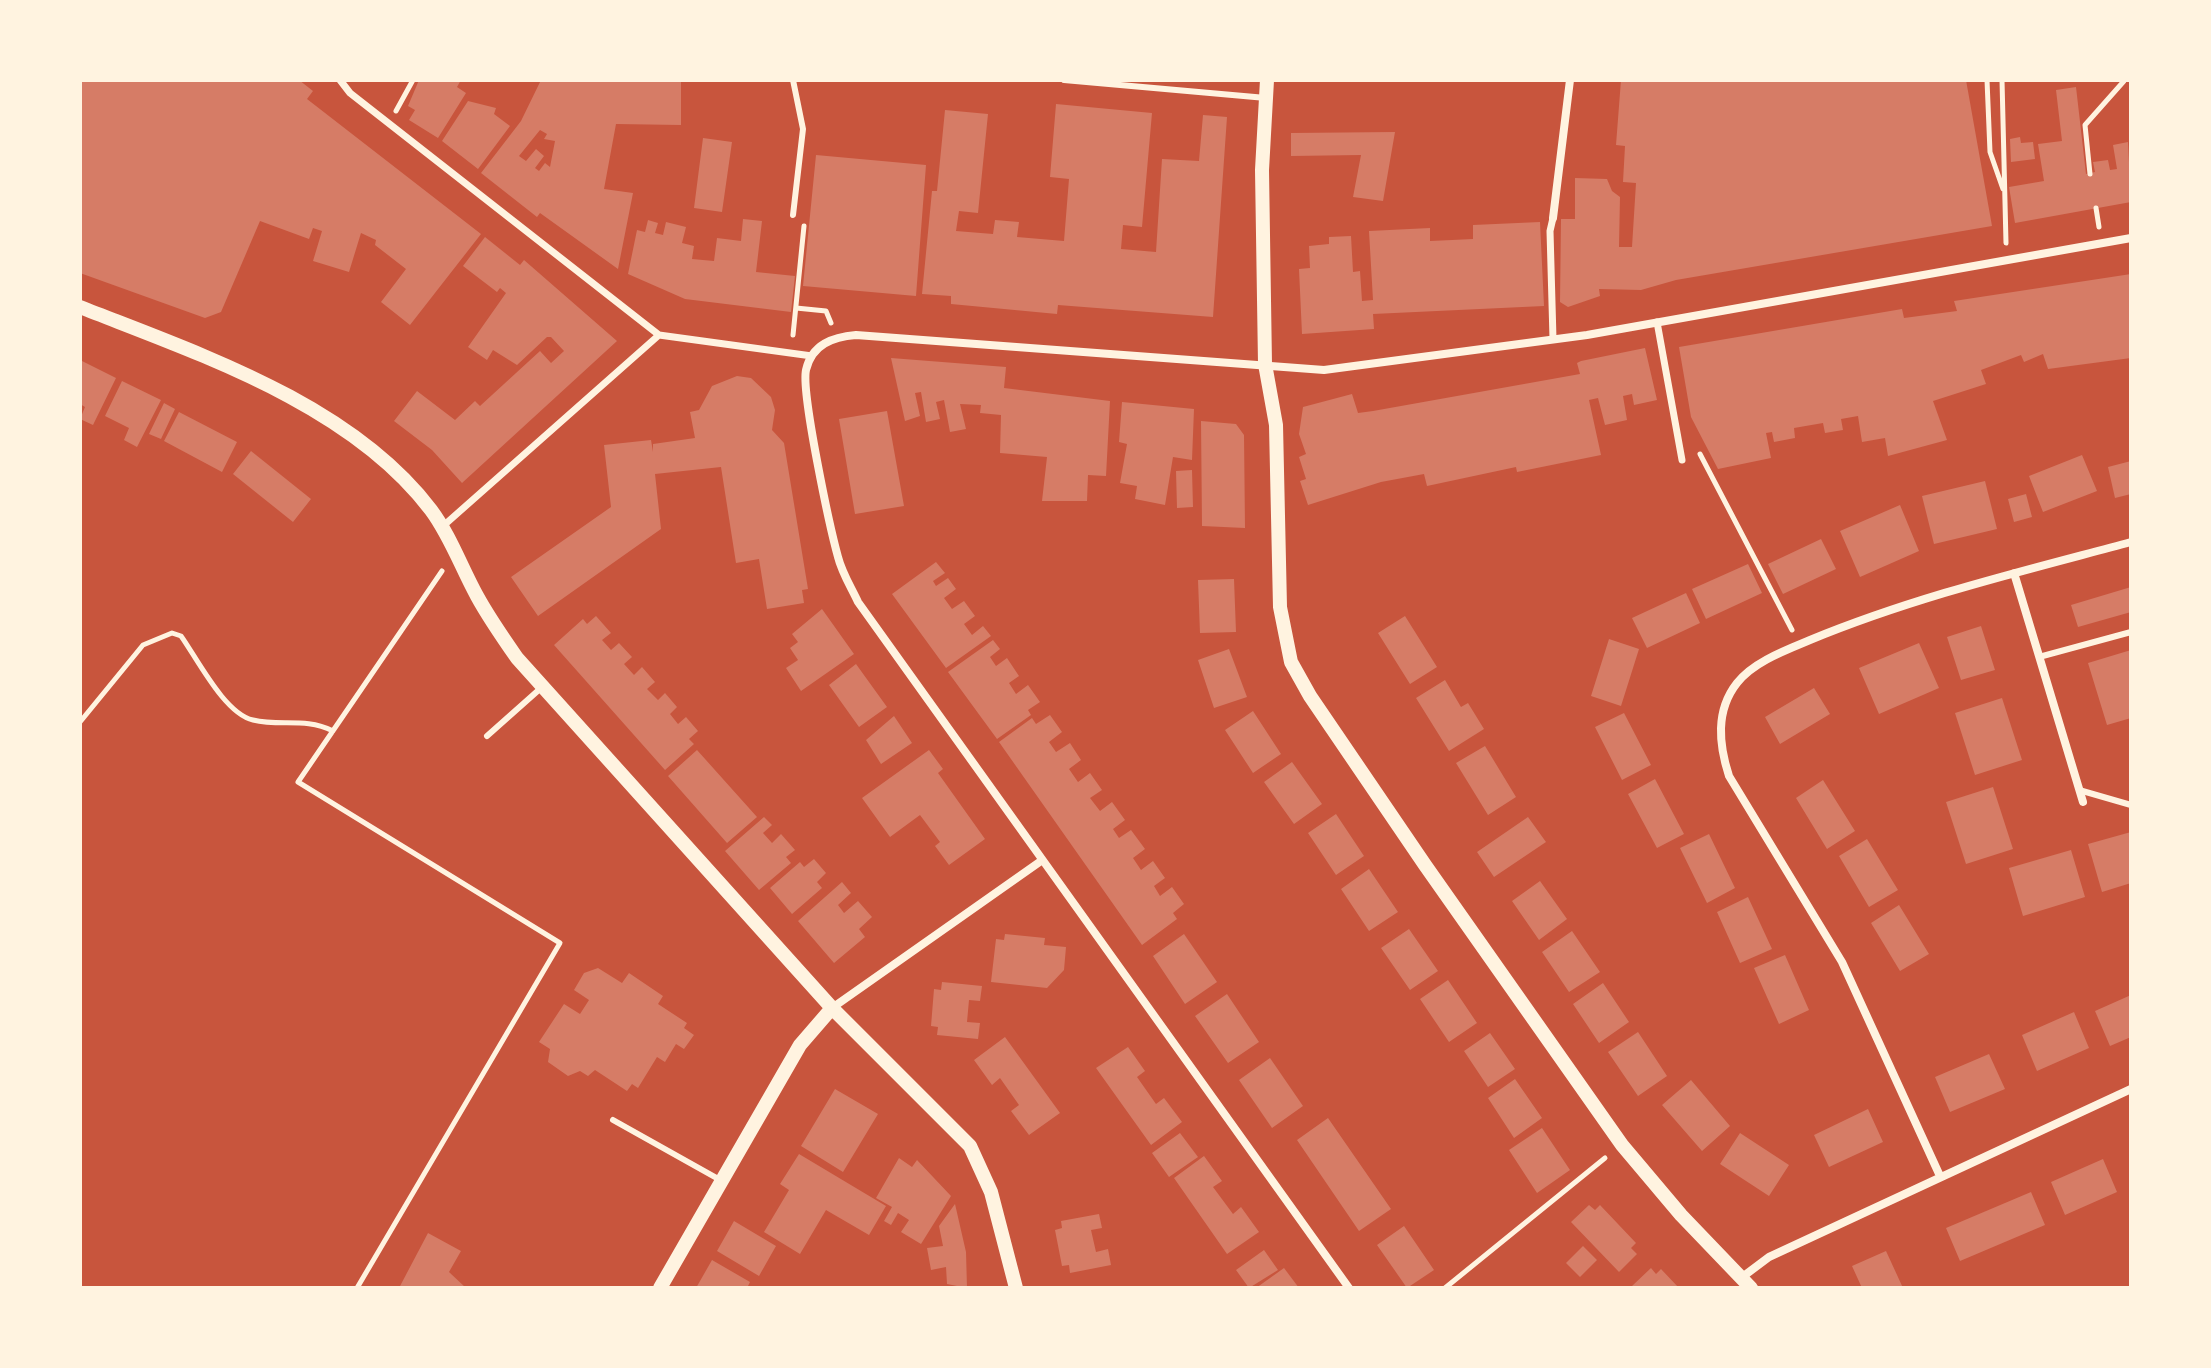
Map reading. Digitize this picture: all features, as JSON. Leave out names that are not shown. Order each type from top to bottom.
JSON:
[{"type":"street","points":[[340,80],[389,124],[659,335],[812,356]]},
{"type":"street","points":[[1267,80],[1262,170],[1265,364],[1276,425],[1280,602],[1283,634],[1291,662],[1310,696],[1416,852],[1622,1145],[1746,1283],[1769,1257],[2131,1089]]},
{"type":"street","points":[[1553,339],[1550,231],[1570,80]]},
{"type":"street","points":[[1349,1288],[858,602],[843,572],[812,423],[805,373],[812,356],[822,343],[838,337],[928,340],[1324,370],[1657,322],[2131,238]]},
{"type":"street","points":[[80,307],[221,363],[280,392],[342,430],[414,489],[442,527],[492,622],[517,658],[832,1008],[970,1146],[991,1192],[1016,1288]]},
{"type":"street","points":[[1657,322],[1682,460]]},
{"type":"street","points":[[442,527],[659,335]]},
{"type":"street","points":[[1940,1176],[1842,962],[1729,776],[1722,756],[1720,721],[1737,683],[1767,660],[1800,645],[1907,603],[2131,542]]},
{"type":"street","points":[[2014,573],[2083,802]]},
{"type":"street","points":[[660,1288],[800,1045],[832,1008],[1041,861]]},
{"type":"lane","points":[[793,80],[803,129],[793,215]]},
{"type":"lane","points":[[1064,80],[1266,98]]},
{"type":"lane","points":[[2039,657],[2131,632]]},
{"type":"lane","points":[[487,736],[543,686]]},
{"type":"lane","points":[[2079,790],[2131,805]]},
{"type":"lane","points":[[613,1120],[722,1181]]},
{"type":"path","points":[[389,124],[413,80]]},
{"type":"path","points":[[1987,80],[1990,152],[2005,194]]},
{"type":"path","points":[[2002,80],[2007,260]]},
{"type":"path","points":[[2090,174],[2085,125],[2124,81]]},
{"type":"path","points":[[795,322],[796,310],[826,311],[838,337]]},
{"type":"path","points":[[1679,433],[1692,439],[1800,645]]},
{"type":"path","points":[[357,1288],[560,943],[298,782],[455,551]]},
{"type":"path","points":[[80,722],[143,645],[172,633],[181,636],[237,713],[254,721],[309,723],[333,731]]},
{"type":"path","points":[[1445,1288],[1622,1145]]},
{"type":"building","points":[[80,80],[299,80],[313,91],[307,99],[481,234],[410,325],[381,302],[406,269],[375,245],[376,240],[361,233],[349,272],[313,261],[322,231],[313,228],[309,239],[260,221],[221,312],[205,318],[80,273]]},
{"type":"building","points":[[419,80],[461,80],[457,87],[466,93],[438,138],[409,120],[415,110],[408,106]]},
{"type":"building","points":[[541,80],[681,80],[681,125],[616,124],[604,189],[633,193],[618,269],[540,213],[537,217],[481,173],[521,121]],"holes":[[[540,130],[547,134],[544,139],[555,141],[550,167],[545,163],[539,171],[535,168],[544,156],[536,149],[526,161],[519,156]]]},
{"type":"building","points":[[1621,80],[1966,80],[1992,226],[1676,280],[1641,290],[1599,289],[1600,296],[1568,307],[1560,302],[1561,219],[1575,219],[1575,178],[1607,179],[1612,191],[1620,197],[1619,247],[1632,247],[1636,183],[1623,182],[1625,146],[1616,145]]},
{"type":"building","points":[[2076,87],[2086,174],[2095,172],[2093,162],[2108,160],[2110,170],[2117,169],[2113,145],[2128,142],[2131,202],[2015,223],[2009,187],[2044,181],[2038,144],[2062,141],[2056,90]]},
{"type":"building","points":[[468,101],[496,108],[494,114],[510,126],[478,169],[442,141]]},
{"type":"building","points":[[1056,104],[1152,113],[1142,227],[1123,225],[1121,249],[1156,252],[1162,159],[1199,161],[1203,115],[1227,117],[1213,317],[1058,305],[1057,314],[951,304],[951,296],[922,294],[932,191],[937,191],[945,110],[988,114],[978,213],[959,211],[956,231],[993,234],[995,220],[1019,222],[1017,237],[1064,241],[1069,179],[1050,177]]},
{"type":"building","points":[[1395,132],[1383,201],[1353,197],[1361,155],[1291,156],[1291,133]]},
{"type":"building","points":[[2020,137],[2021,143],[2033,142],[2035,159],[2011,162],[2010,139]]},
{"type":"building","points":[[703,138],[732,142],[722,212],[694,208]]},
{"type":"building","points":[[816,155],[926,165],[916,296],[803,286]]},
{"type":"building","points":[[743,219],[762,221],[756,272],[795,276],[791,312],[685,299],[628,274],[637,230],[645,232],[648,220],[658,223],[655,233],[663,235],[666,222],[686,227],[682,243],[694,246],[692,259],[714,261],[717,238],[741,241]]},
{"type":"building","points":[[1540,222],[1544,306],[1373,314],[1374,329],[1302,334],[1299,269],[1310,268],[1309,246],[1329,244],[1329,237],[1351,236],[1353,272],[1360,271],[1362,301],[1373,300],[1369,231],[1430,228],[1430,241],[1473,239],[1473,225]]},
{"type":"building","points":[[485,237],[520,265],[524,260],[617,341],[462,483],[432,450],[394,421],[417,391],[455,420],[475,401],[480,406],[540,351],[551,363],[564,351],[551,337],[547,337],[517,365],[493,350],[487,360],[468,347],[506,293],[500,288],[497,292],[463,266]]},
{"type":"building","points":[[2131,274],[2131,358],[2048,369],[2043,354],[2024,362],[2021,355],[1981,370],[1986,384],[1933,401],[1947,440],[1888,456],[1885,438],[1862,442],[1858,416],[1841,419],[1843,430],[1825,433],[1823,423],[1794,428],[1795,438],[1774,442],[1772,432],[1766,433],[1771,458],[1718,469],[1691,417],[1679,347],[1902,309],[1904,318],[1957,311],[1954,301]]},
{"type":"building","points":[[1645,348],[1657,400],[1634,405],[1632,394],[1623,396],[1627,420],[1605,425],[1598,398],[1589,400],[1601,455],[1517,472],[1516,467],[1427,486],[1424,474],[1381,482],[1308,505],[1300,481],[1306,479],[1299,457],[1306,454],[1299,434],[1303,407],[1352,394],[1358,413],[1373,411],[1580,374],[1577,363],[1581,361]]},
{"type":"building","points":[[891,358],[1006,367],[1004,388],[1110,401],[1106,476],[1088,475],[1087,501],[1042,501],[1047,457],[1000,453],[1001,415],[980,413],[981,405],[960,404],[966,429],[950,432],[944,400],[936,402],[940,419],[926,422],[921,392],[915,393],[920,416],[905,421]]},
{"type":"building","points":[[80,360],[116,378],[93,425],[80,419],[85,407],[80,404]]},
{"type":"building","points":[[737,376],[751,378],[771,397],[775,410],[772,430],[784,443],[808,589],[802,590],[804,603],[767,609],[759,559],[736,563],[721,467],[655,474],[661,529],[538,616],[511,577],[611,507],[604,445],[651,440],[653,452],[653,444],[695,438],[690,412],[699,410],[712,386]]},
{"type":"building","points":[[122,381],[161,400],[137,447],[124,440],[129,428],[105,416]]},
{"type":"building","points":[[1122,402],[1194,409],[1192,460],[1173,457],[1165,505],[1135,499],[1137,486],[1120,483],[1127,444],[1119,442]]},
{"type":"building","points":[[164,403],[175,409],[161,439],[149,434]]},
{"type":"building","points":[[887,411],[904,506],[855,514],[839,419]]},
{"type":"building","points":[[179,412],[237,442],[222,472],[164,441]]},
{"type":"building","points":[[1201,421],[1236,424],[1244,435],[1245,528],[1202,526]]},
{"type":"building","points":[[251,451],[311,499],[293,522],[233,474]]},
{"type":"building","points":[[2082,455],[2097,491],[2043,512],[2029,476]]},
{"type":"building","points":[[2131,461],[2131,494],[2115,498],[2108,467]]},
{"type":"building","points":[[1192,470],[1193,507],[1177,508],[1176,471]]},
{"type":"building","points":[[1985,481],[1997,529],[1934,544],[1922,496]]},
{"type":"building","points":[[2026,494],[2032,517],[2014,522],[2008,499]]},
{"type":"building","points":[[1900,505],[1919,551],[1860,577],[1840,531]]},
{"type":"building","points":[[1821,539],[1836,569],[1783,594],[1768,564]]},
{"type":"building","points":[[936,562],[945,573],[933,581],[936,586],[948,578],[956,589],[944,598],[952,609],[964,601],[975,616],[964,624],[972,635],[983,626],[991,636],[946,668],[892,594]]},
{"type":"building","points":[[1748,564],[1762,593],[1706,619],[1692,589]]},
{"type":"building","points":[[1234,579],[1236,632],[1200,633],[1198,580]]},
{"type":"building","points":[[2131,587],[2131,612],[2078,627],[2071,605]]},
{"type":"building","points":[[1686,593],[1700,623],[1647,648],[1632,618]]},
{"type":"building","points":[[822,609],[854,654],[801,691],[786,668],[798,660],[790,648],[798,642],[792,634]]},
{"type":"building","points":[[596,616],[611,633],[602,640],[611,650],[619,643],[632,657],[624,664],[634,675],[642,667],[655,682],[647,689],[658,700],[665,693],[677,707],[670,714],[678,724],[686,717],[698,731],[689,739],[694,744],[665,770],[554,645],[583,619],[587,624]]},
{"type":"building","points":[[1405,616],[1437,667],[1410,684],[1378,633]]},
{"type":"building","points":[[1981,626],[1995,670],[1961,680],[1947,637]]},
{"type":"building","points":[[1609,639],[1639,649],[1621,706],[1591,696]]},
{"type":"building","points":[[993,640],[1000,649],[990,657],[996,666],[1007,658],[1019,676],[1009,683],[1016,694],[1028,685],[1040,702],[1028,710],[1031,715],[997,739],[948,672]]},
{"type":"building","points":[[1919,643],[1939,688],[1879,714],[1859,668]]},
{"type":"building","points":[[1229,649],[1247,697],[1214,708],[1198,660]]},
{"type":"building","points":[[2131,650],[2131,718],[2107,725],[2088,663]]},
{"type":"building","points":[[856,664],[887,707],[859,727],[829,685]]},
{"type":"building","points":[[1445,680],[1461,707],[1468,703],[1484,729],[1449,751],[1416,698]]},
{"type":"building","points":[[1814,688],[1830,714],[1780,744],[1765,717]]},
{"type":"building","points":[[2002,698],[2022,760],[1975,775],[1955,713]]},
{"type":"building","points":[[1253,711],[1281,754],[1253,773],[1225,730]]},
{"type":"building","points":[[1624,713],[1651,765],[1622,780],[1595,727]]},
{"type":"building","points":[[1050,715],[1062,732],[1049,742],[1056,752],[1070,743],[1081,760],[1069,769],[1078,782],[1090,773],[1102,790],[1090,798],[1100,811],[1112,802],[1125,820],[1113,829],[1119,838],[1131,830],[1145,849],[1133,858],[1141,870],[1153,861],[1165,878],[1154,886],[1160,896],[1172,887],[1184,904],[1173,913],[1177,919],[1142,945],[999,742],[1032,718],[1036,724]]},
{"type":"building","points":[[894,716],[912,743],[881,764],[866,740]]},
{"type":"building","points":[[1485,746],[1516,797],[1488,815],[1456,763]]},
{"type":"building","points":[[697,750],[757,817],[727,843],[668,776]]},
{"type":"building","points":[[929,750],[943,769],[938,773],[985,839],[949,865],[935,846],[940,842],[920,815],[890,837],[862,798]]},
{"type":"building","points":[[1292,762],[1322,804],[1294,824],[1264,782]]},
{"type":"building","points":[[1655,779],[1684,834],[1657,848],[1628,794]]},
{"type":"building","points":[[1823,780],[1855,831],[1827,849],[1796,798]]},
{"type":"building","points":[[1993,787],[2013,849],[1966,864],[1946,802]]},
{"type":"building","points":[[1336,814],[1364,856],[1336,875],[1308,833]]},
{"type":"building","points":[[764,817],[772,825],[763,833],[772,843],[781,834],[795,850],[786,857],[791,863],[759,890],[725,851]]},
{"type":"building","points":[[1528,817],[1546,842],[1494,877],[1477,852]]},
{"type":"building","points":[[2131,832],[2131,883],[2102,892],[2088,844]]},
{"type":"building","points":[[1709,834],[1735,888],[1707,903],[1680,848]]},
{"type":"building","points":[[1867,839],[1898,890],[1869,907],[1839,856]]},
{"type":"building","points":[[2071,850],[2085,897],[2023,916],[2009,868]]},
{"type":"building","points":[[814,859],[826,873],[817,882],[822,888],[792,914],[770,888],[800,862],[804,867]]},
{"type":"building","points":[[1369,869],[1398,912],[1369,931],[1341,889]]},
{"type":"building","points":[[1540,881],[1567,919],[1539,940],[1512,901]]},
{"type":"building","points":[[842,882],[851,893],[838,905],[844,913],[858,901],[872,917],[859,929],[865,937],[834,963],[798,921]]},
{"type":"building","points":[[1748,897],[1772,949],[1740,963],[1717,912]]},
{"type":"building","points":[[1899,905],[1929,954],[1900,971],[1871,923]]},
{"type":"building","points":[[1409,929],[1438,971],[1410,990],[1381,948]]},
{"type":"building","points":[[1572,931],[1600,972],[1569,992],[1542,952]]},
{"type":"building","points":[[1005,934],[1045,938],[1044,945],[1066,947],[1064,970],[1047,988],[991,982],[996,939],[1004,940]]},
{"type":"building","points":[[1184,934],[1217,982],[1185,1004],[1153,956]]},
{"type":"building","points":[[1785,955],[1809,1010],[1779,1024],[1754,968]]},
{"type":"building","points":[[598,968],[622,983],[629,973],[663,996],[658,1004],[687,1023],[684,1028],[694,1035],[684,1049],[676,1044],[665,1062],[657,1057],[638,1088],[632,1084],[627,1091],[595,1070],[588,1076],[580,1071],[568,1076],[548,1062],[550,1049],[539,1042],[564,1004],[580,1014],[589,1000],[574,990],[584,973]]},
{"type":"building","points":[[1448,980],[1477,1023],[1449,1042],[1420,999]]},
{"type":"building","points":[[942,982],[982,986],[980,1001],[969,1000],[967,1022],[980,1023],[978,1039],[937,1035],[938,1027],[931,1026],[934,989],[941,990]]},
{"type":"building","points":[[1603,983],[1629,1022],[1599,1043],[1573,1004]]},
{"type":"building","points":[[1227,994],[1259,1042],[1228,1063],[1195,1016]]},
{"type":"building","points":[[2131,995],[2131,1037],[2110,1046],[2095,1011]]},
{"type":"building","points":[[2074,1012],[2089,1048],[2037,1071],[2022,1035]]},
{"type":"building","points":[[1638,1032],[1667,1076],[1638,1096],[1608,1052]]},
{"type":"building","points":[[1490,1033],[1515,1069],[1488,1087],[1464,1051]]},
{"type":"building","points":[[1005,1037],[1060,1113],[1029,1135],[1011,1111],[1019,1105],[1000,1078],[992,1085],[974,1060]]},
{"type":"building","points":[[1128,1047],[1145,1071],[1137,1077],[1156,1104],[1164,1098],[1182,1122],[1151,1145],[1096,1068]]},
{"type":"building","points":[[1989,1054],[2005,1089],[1950,1112],[1935,1077]]},
{"type":"building","points":[[1270,1058],[1303,1106],[1272,1128],[1239,1080]]},
{"type":"building","points":[[1515,1079],[1542,1118],[1514,1138],[1488,1098]]},
{"type":"building","points":[[1691,1080],[1730,1126],[1702,1151],[1662,1105]]},
{"type":"building","points":[[835,1089],[878,1114],[843,1172],[801,1146]]},
{"type":"building","points":[[1868,1109],[1883,1142],[1829,1167],[1814,1135]]},
{"type":"building","points":[[1328,1118],[1391,1209],[1359,1231],[1297,1140]]},
{"type":"building","points":[[1542,1128],[1570,1170],[1537,1193],[1509,1150]]},
{"type":"building","points":[[1180,1133],[1198,1157],[1169,1177],[1152,1153]]},
{"type":"building","points":[[1740,1133],[1789,1165],[1769,1196],[1720,1164]]},
{"type":"building","points":[[799,1154],[886,1206],[869,1235],[826,1210],[800,1254],[764,1232],[789,1190],[780,1184]]},
{"type":"building","points":[[1204,1156],[1222,1181],[1213,1187],[1233,1214],[1241,1207],[1259,1232],[1227,1254],[1174,1178]]},
{"type":"building","points":[[899,1158],[912,1167],[917,1160],[951,1196],[921,1244],[901,1232],[909,1220],[898,1213],[891,1225],[884,1221],[892,1207],[876,1198]]},
{"type":"building","points":[[2103,1159],[2117,1192],[2065,1215],[2051,1182]]},
{"type":"building","points":[[2031,1192],[2045,1225],[1960,1261],[1946,1228]]},
{"type":"building","points":[[955,1204],[966,1252],[967,1288],[947,1284],[946,1267],[931,1270],[927,1248],[943,1246],[939,1226]]},
{"type":"building","points":[[1589,1205],[1595,1210],[1600,1205],[1636,1243],[1631,1248],[1637,1254],[1619,1272],[1571,1222]]},
{"type":"building","points":[[1099,1214],[1102,1228],[1091,1230],[1096,1252],[1108,1249],[1111,1265],[1070,1273],[1069,1265],[1062,1266],[1055,1230],[1062,1228],[1061,1221]]},
{"type":"building","points":[[734,1221],[776,1246],[759,1276],[717,1251]]},
{"type":"building","points":[[1404,1226],[1434,1270],[1407,1288],[1377,1245]]},
{"type":"building","points":[[428,1233],[461,1251],[449,1272],[466,1288],[399,1288]]},
{"type":"building","points":[[1583,1246],[1597,1260],[1580,1277],[1566,1263]]},
{"type":"building","points":[[1264,1250],[1278,1270],[1249,1288],[1236,1270]]},
{"type":"building","points":[[1886,1251],[1903,1288],[1862,1288],[1852,1266]]},
{"type":"building","points":[[712,1260],[750,1282],[747,1288],[696,1288]]},
{"type":"building","points":[[1284,1268],[1299,1288],[1256,1288]]},
{"type":"building","points":[[1651,1268],[1656,1274],[1661,1269],[1679,1288],[1632,1286]]}]
